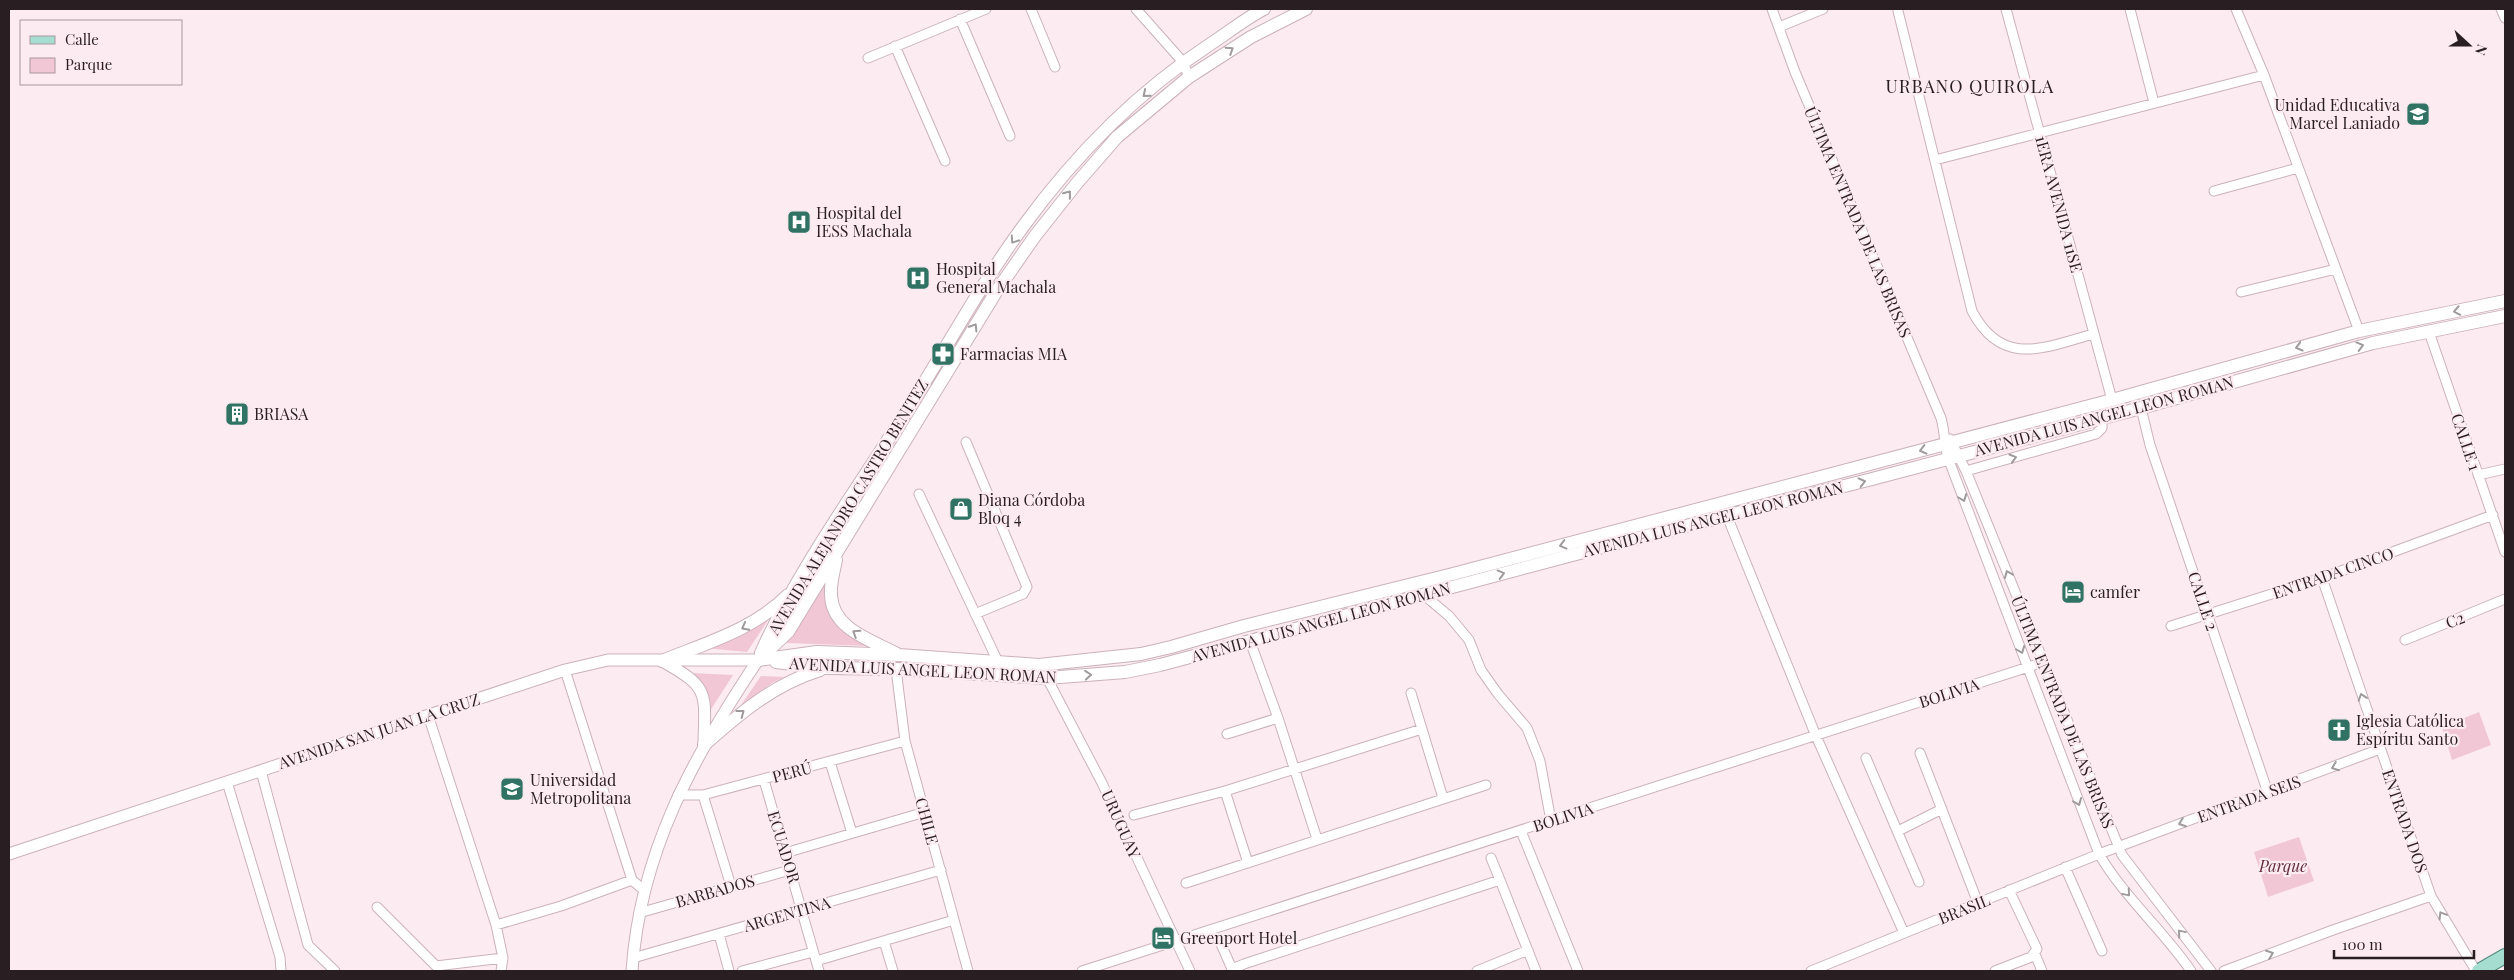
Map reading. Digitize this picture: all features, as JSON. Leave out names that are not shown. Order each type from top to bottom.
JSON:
[{"type":"main road","name":"AVENIDA ALEJANDRO CASTRO BENITEZ","points":[[758,660],[770,633],[797,587],[985,283],[1022,228],[1064,174],[1108,125],[1183,62],[1264,9]]},
{"type":"main road","name":"AVENIDA ALEJANDRO CASTRO BENITEZ","points":[[758,660],[788,632],[971,331],[1035,236],[1077,183],[1117,137],[1189,77],[1251,37],[1306,9]]},
{"type":"main road","name":"AVENIDA LUIS ANGEL LEON ROMAN","points":[[758,660],[817,652],[899,655],[1039,665],[1142,654],[1501,561],[1948,441],[2112,400],[2359,331],[2505,301]]},
{"type":"main road","name":"AVENIDA LUIS ANGEL LEON ROMAN","points":[[758,660],[826,668],[896,669],[1047,678],[1125,672],[1160,665],[2141,408],[2337,352],[2505,316]]},
{"type":"main road","points":[[837,552],[830,593],[833,609],[842,624],[862,637],[899,655]]},
{"type":"main road","points":[[1445,590],[1440,588],[1442,582],[1482,571],[1501,561]]},
{"type":"main road","points":[[1421,582],[1424,595]]},
{"type":"main road","points":[[662,661],[747,627],[766,615],[797,587]]},
{"type":"main road","points":[[1359,613],[1372,603],[1401,595],[1401,589],[1396,588]]},
{"type":"main road","points":[[704,745],[738,715],[774,690],[796,677],[826,668]]},
{"type":"main road","points":[[2478,971],[2503,965]]},
{"type":"street","points":[[868,58],[986,9]]},
{"type":"street","points":[[1031,9],[1055,67]]},
{"type":"street","points":[[1136,9],[1183,62],[1189,77]]},
{"type":"street","name":"ÚLTIMA ENTRADA DE LAS BRISAS","points":[[1772,9],[1799,81],[1941,418],[2028,668],[2098,854],[2110,873],[2191,971]]},
{"type":"street","points":[[1779,27],[1823,9]]},
{"type":"street","name":"1ERA AVENIDA 11SE","points":[[2006,9],[2112,400]]},
{"type":"street","points":[[2130,9],[2154,103]]},
{"type":"street","points":[[2236,9],[2264,75],[2359,331]]},
{"type":"street","points":[[1898,11],[1972,311],[1981,328],[1995,341],[2014,349],[2033,350],[2093,334]]},
{"type":"street","points":[[960,19],[1010,136]]},
{"type":"street","points":[[895,46],[945,160]]},
{"type":"street","points":[[1935,160],[2264,75]]},
{"type":"street","points":[[2214,191],[2298,168]]},
{"type":"street","points":[[2240,292],[2336,269]]},
{"type":"street","name":"CALLE 1","points":[[2428,332],[2505,552]]},
{"type":"street","name":"CALLE 2","points":[[2141,408],[2150,445],[2268,792]]},
{"type":"street","points":[[1966,471],[2096,434],[2102,428],[2102,417]]},
{"type":"street","points":[[966,442],[1027,587],[1023,594],[975,614]]},
{"type":"street","name":"ÚLTIMA ENTRADA DE LAS BRISAS","points":[[1953,456],[1966,471],[2118,847],[2127,864],[2211,971]]},
{"type":"street","points":[[2478,475],[2505,469]]},
{"type":"street","points":[[919,494],[998,662]]},
{"type":"street","name":"ENTRADA CINCO","points":[[2171,626],[2322,578],[2493,515]]},
{"type":"street","points":[[1727,516],[1816,736],[1904,933]]},
{"type":"street","name":"ENTRADA DOS","points":[[2322,578],[2431,896],[2478,971]]},
{"type":"street","points":[[1424,595],[1449,616],[1469,640],[1481,670],[1498,694],[1527,728],[1540,761],[1551,821]]},
{"type":"street","name":"C2","points":[[2405,640],[2505,599]]},
{"type":"street","points":[[1250,641],[1278,718],[1317,839]]},
{"type":"street","name":"AVENIDA SAN JUAN LA CRUZ","points":[[9,854],[565,670],[608,660],[758,660]]},
{"type":"street","name":"AVENIDA ALEJANDRO CASTRO BENITEZ","points":[[632,971],[640,913],[654,853],[678,795],[704,745],[758,660]]},
{"type":"street","points":[[662,661],[698,684],[705,703],[704,745]]},
{"type":"street","name":"BOLIVIA","points":[[1082,971],[2044,662]]},
{"type":"street","name":"CHILE","points":[[896,669],[905,741],[968,971]]},
{"type":"street","points":[[565,670],[632,880],[645,891]]},
{"type":"street","name":"URUGUAY","points":[[1047,678],[1102,783],[1190,971]]},
{"type":"street","points":[[1411,693],[1443,798]]},
{"type":"street","points":[[428,715],[496,925],[503,958],[501,971]]},
{"type":"street","points":[[1226,734],[1278,718]]},
{"type":"street","points":[[1134,815],[1225,791],[1422,729]]},
{"type":"street","name":"PERÚ","points":[[678,795],[703,795],[905,741]]},
{"type":"street","name":"ENTRADA SEIS","points":[[2118,847],[2380,749]]},
{"type":"street","points":[[1920,752],[1978,903]]},
{"type":"street","points":[[1866,758],[1919,882]]},
{"type":"street","points":[[830,762],[852,833]]},
{"type":"street","points":[[261,771],[308,944],[335,971]]},
{"type":"street","name":"ECUADOR","points":[[764,780],[803,909],[819,971]]},
{"type":"street","points":[[227,782],[280,957],[280,971]]},
{"type":"street","points":[[1186,883],[1486,785]]},
{"type":"street","points":[[1225,791],[1248,863]]},
{"type":"street","points":[[703,795],[731,886]]},
{"type":"street","points":[[1898,831],[1942,809]]},
{"type":"street","points":[[786,853],[925,812]]},
{"type":"street","points":[[1521,831],[1578,971]]},
{"type":"street","name":"BRASIL","points":[[1811,971],[2118,847]]},
{"type":"street","points":[[1490,858],[1536,971]]},
{"type":"street","points":[[2065,867],[2102,951]]},
{"type":"street","name":"BARBADOS","points":[[640,913],[790,870]]},
{"type":"street","name":"ARGENTINA","points":[[633,958],[941,870]]},
{"type":"street","points":[[496,925],[561,906],[632,880]]},
{"type":"street","points":[[1221,944],[1232,970],[1500,880]]},
{"type":"street","points":[[2009,890],[2037,950],[2035,954],[2042,971]]},
{"type":"street","points":[[2224,971],[2431,896]]},
{"type":"street","points":[[377,907],[435,969],[503,958]]},
{"type":"street","points":[[816,961],[954,920]]},
{"type":"street","points":[[719,934],[729,971]]},
{"type":"street","points":[[884,941],[893,971]]},
{"type":"street","points":[[1477,971],[1528,950]]},
{"type":"street","points":[[742,971],[814,952]]},
{"type":"street","points":[[1995,971],[2035,954]]},
{"type":"green space","points":[[828,576],[828,594],[869,646],[787,643]]},
{"type":"green space","points":[[772,614],[747,652],[704,648]]},
{"type":"green space","points":[[690,673],[733,675],[708,714],[708,695],[704,685]]},
{"type":"green space","points":[[761,676],[784,677],[772,683],[739,708]]},
{"type":"green space","points":[[2479,712],[2491,745],[2452,760],[2442,727]]},
{"type":"green space","name":"Parque","points":[[2299,837],[2314,881],[2268,897],[2254,852]]},
{"type":"place","name":"Unidad Educativa Marcel Laniado","points":[[2418,114]]},
{"type":"place","name":"Hospital del IESS Machala","points":[[799,222]]},
{"type":"place","name":"Hospital General Machala","points":[[918,278]]},
{"type":"place","name":"Farmacias MIA","points":[[943,354]]},
{"type":"place","name":"BRIASA","points":[[237,414]]},
{"type":"place","name":"Diana Córdoba Bloq 4","points":[[961,509]]},
{"type":"place","name":"camfer","points":[[2073,592]]},
{"type":"place","name":"Iglesia Católica Espíritu Santo","points":[[2339,730]]},
{"type":"place","name":"Universidad Metropolitana","points":[[512,789]]},
{"type":"place","name":"Greenport Hotel","points":[[1163,938]]},
{"type":"district","name":"URBANO QUIROLA","points":[[1970,87]]}]
